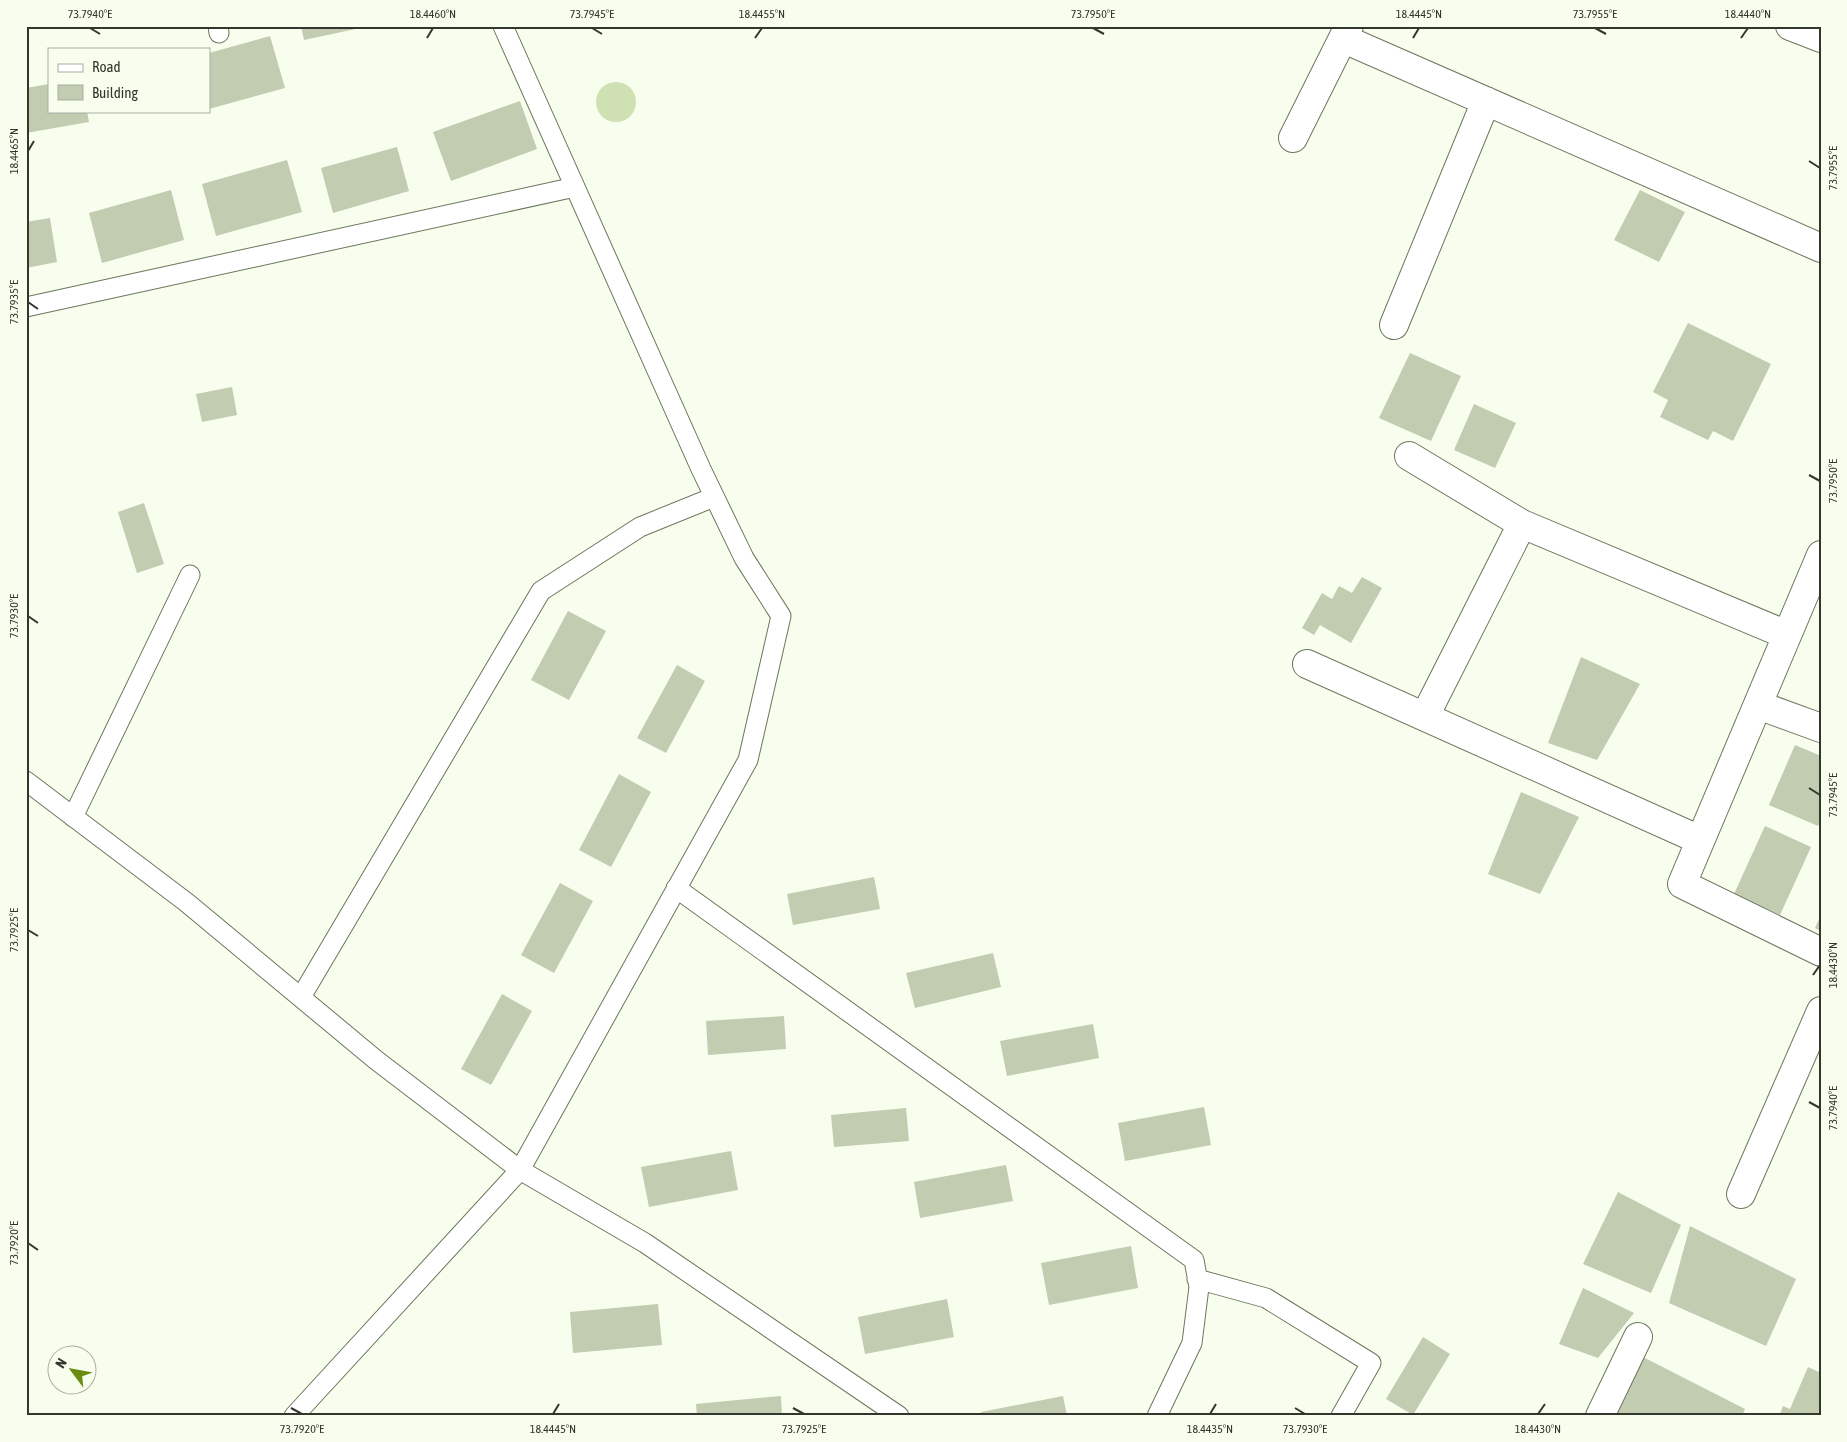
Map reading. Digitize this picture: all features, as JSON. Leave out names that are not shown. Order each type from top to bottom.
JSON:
[{"type":"street","points":[[1790,26],[1821,38]]},
{"type":"street","points":[[1293,138],[1347,32],[1486,101],[1821,248]]},
{"type":"street","points":[[1394,325],[1486,101]]},
{"type":"street","points":[[1409,456],[1522,524],[1787,635]]},
{"type":"street","points":[[1425,716],[1522,524]]},
{"type":"street","points":[[1821,555],[1682,884],[1821,952]]},
{"type":"street","points":[[1307,664],[1700,840]]},
{"type":"street","points":[[1758,705],[1821,728]]},
{"type":"street","points":[[1741,1194],[1821,1011]]},
{"type":"street","points":[[1600,1416],[1638,1337]]},
{"type":"lane","points":[[294,1416],[520,1170],[748,760],[781,616],[744,558],[714,497],[503,26]]},
{"type":"lane","points":[[26,307],[575,187]]},
{"type":"lane","points":[[301,997],[541,591],[640,527],[714,497]]},
{"type":"lane","points":[[73,817],[190,576]]},
{"type":"lane","points":[[26,781],[186,902],[376,1060],[520,1170],[645,1243],[899,1416]]},
{"type":"lane","points":[[676,888],[1194,1260],[1199,1287],[1192,1344],[1157,1416]]},
{"type":"lane","points":[[1197,1279],[1266,1298],[1371,1363],[1341,1416]]},
{"type":"green space","points":[[616,82],[630,88],[636,102],[630,116],[616,122],[602,116],[596,102],[602,88]]},
{"type":"building","points":[[301,26],[365,26],[365,27],[304,40]]},
{"type":"building","points":[[270,36],[285,88],[210,109],[210,53]]},
{"type":"building","points":[[48,84],[48,112],[87,112],[89,122],[26,133],[26,88]]},
{"type":"building","points":[[520,101],[537,149],[451,181],[433,132]]},
{"type":"building","points":[[397,147],[409,191],[333,213],[321,168]]},
{"type":"building","points":[[287,160],[302,212],[216,236],[202,184]]},
{"type":"building","points":[[171,190],[184,240],[102,263],[89,213]]},
{"type":"building","points":[[1640,190],[1685,212],[1659,262],[1614,240]]},
{"type":"building","points":[[50,218],[57,262],[26,268],[26,222]]},
{"type":"building","points":[[1688,323],[1771,364],[1733,441],[1713,431],[1708,440],[1660,417],[1668,400],[1653,392]]},
{"type":"building","points":[[1410,353],[1461,376],[1431,441],[1379,418]]},
{"type":"building","points":[[232,387],[237,415],[202,422],[196,394]]},
{"type":"building","points":[[1474,404],[1516,423],[1495,468],[1454,450]]},
{"type":"building","points":[[144,503],[164,564],[137,573],[118,512]]},
{"type":"building","points":[[1362,577],[1382,588],[1351,643],[1320,625],[1314,635],[1302,628],[1322,593],[1332,599],[1339,586],[1352,593]]},
{"type":"building","points":[[568,611],[606,631],[569,700],[531,680]]},
{"type":"building","points":[[1581,657],[1640,684],[1597,760],[1548,743]]},
{"type":"building","points":[[677,665],[705,681],[666,753],[637,738]]},
{"type":"building","points":[[1795,745],[1821,756],[1821,820],[1818,826],[1769,805]]},
{"type":"building","points":[[619,774],[651,792],[611,867],[579,850]]},
{"type":"building","points":[[1521,792],[1579,817],[1540,894],[1488,874]]},
{"type":"building","points":[[1765,826],[1811,847],[1780,915],[1734,894]]},
{"type":"building","points":[[874,877],[880,909],[793,925],[787,894]]},
{"type":"building","points":[[560,883],[593,901],[554,973],[521,955]]},
{"type":"building","points":[[1821,915],[1821,931],[1815,928]]},
{"type":"building","points":[[993,953],[1001,987],[915,1008],[906,973]]},
{"type":"building","points":[[502,994],[532,1011],[491,1085],[461,1069]]},
{"type":"building","points":[[784,1016],[786,1049],[708,1055],[706,1021]]},
{"type":"building","points":[[1093,1024],[1099,1058],[1007,1076],[1000,1041]]},
{"type":"building","points":[[1204,1107],[1211,1145],[1125,1161],[1118,1123]]},
{"type":"building","points":[[906,1108],[909,1141],[834,1147],[831,1115]]},
{"type":"building","points":[[731,1151],[738,1190],[649,1207],[641,1167]]},
{"type":"building","points":[[1006,1165],[1013,1201],[920,1218],[914,1182]]},
{"type":"building","points":[[1618,1192],[1681,1225],[1651,1293],[1583,1264]]},
{"type":"building","points":[[1690,1226],[1796,1279],[1766,1346],[1669,1303]]},
{"type":"building","points":[[1131,1246],[1138,1288],[1049,1305],[1041,1263]]},
{"type":"building","points":[[1583,1288],[1634,1313],[1598,1358],[1559,1344]]},
{"type":"building","points":[[947,1299],[954,1337],[865,1354],[858,1317]]},
{"type":"building","points":[[658,1304],[662,1345],[573,1353],[570,1312]]},
{"type":"building","points":[[1423,1337],[1450,1354],[1413,1415],[1386,1399]]},
{"type":"building","points":[[1641,1356],[1745,1409],[1742,1416],[1616,1416]]},
{"type":"building","points":[[1808,1367],[1821,1373],[1821,1410],[1818,1416],[1779,1416],[1783,1406],[1790,1409]]},
{"type":"building","points":[[781,1396],[782,1416],[697,1416],[696,1404]]},
{"type":"building","points":[[1063,1396],[1067,1416],[981,1416],[981,1412]]}]
